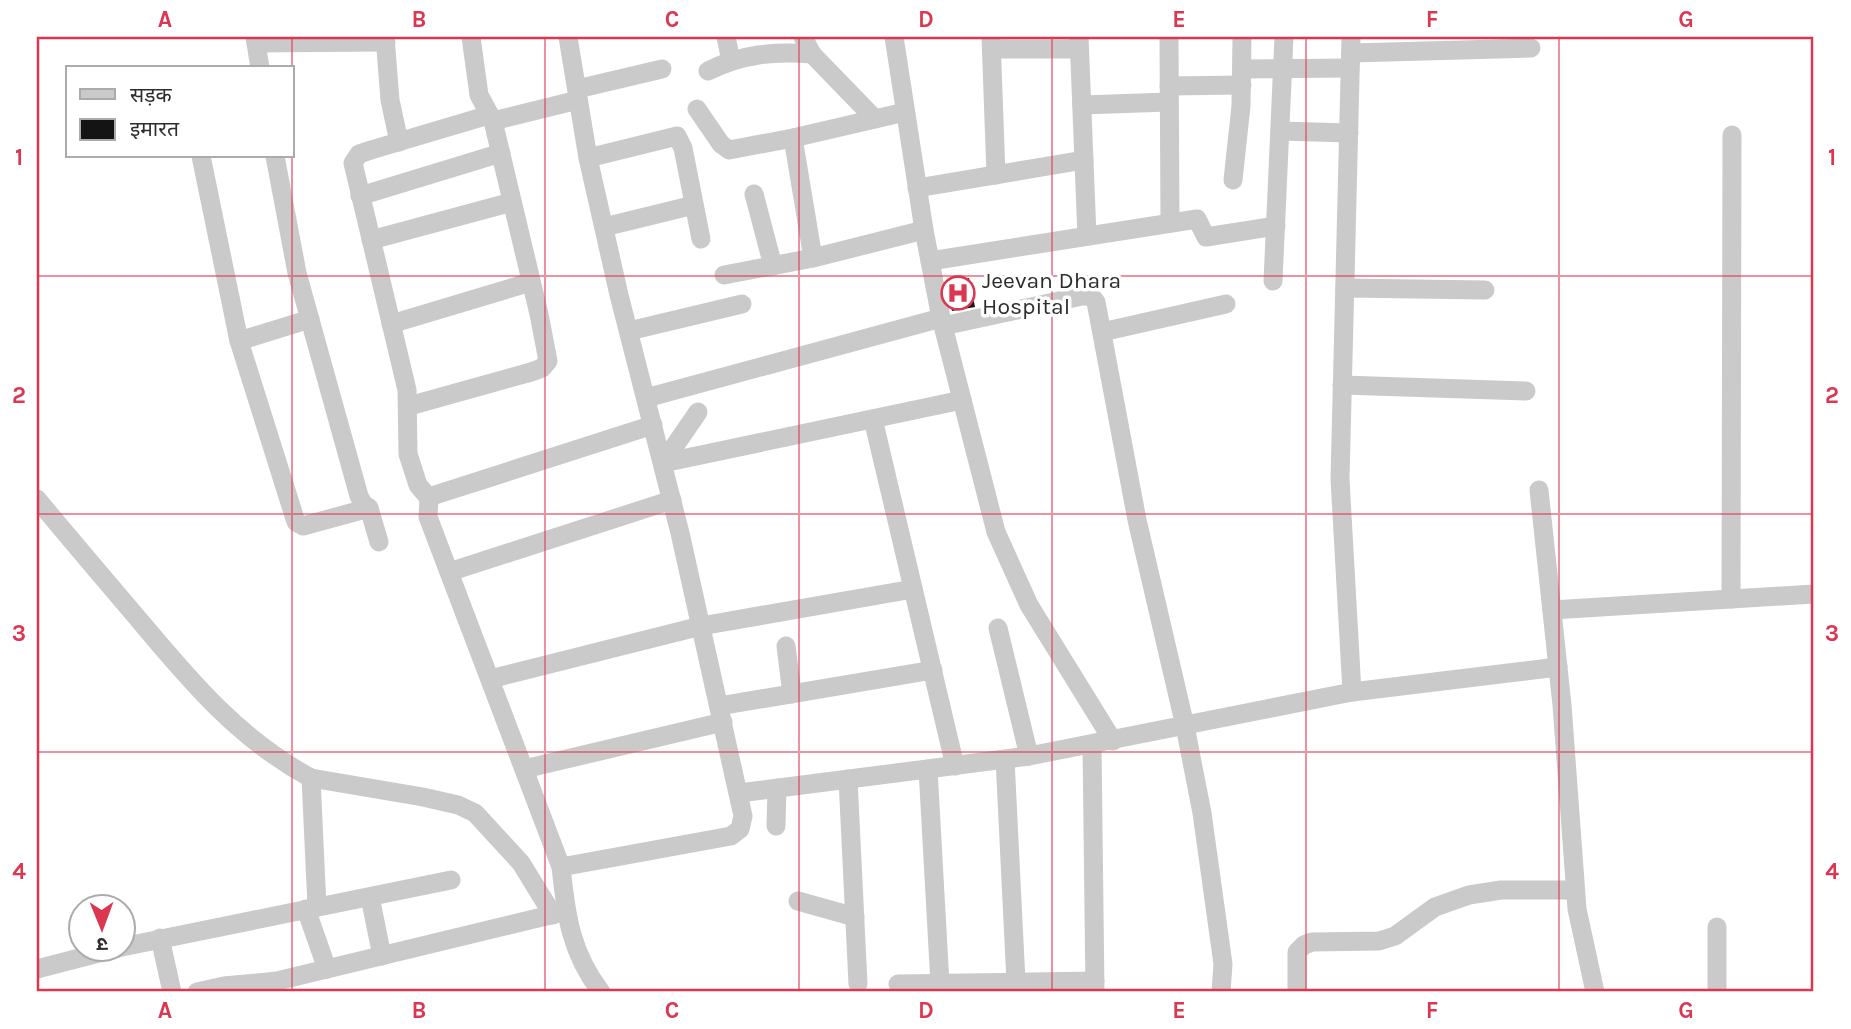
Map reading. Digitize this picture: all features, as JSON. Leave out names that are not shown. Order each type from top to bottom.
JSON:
[{"type":"street","points":[[409,406],[542,368],[548,361],[501,153],[491,118],[478,95],[471,37]]},
{"type":"street","points":[[561,867],[731,836],[740,829],[743,816],[672,500],[588,158],[568,37]]},
{"type":"street","points":[[726,37],[731,61]]},
{"type":"street","points":[[894,37],[924,230],[942,322],[988,503],[1006,559],[1029,606],[1113,741]]},
{"type":"street","points":[[1169,37],[1170,223]]},
{"type":"street","points":[[1233,180],[1242,77],[1242,37]]},
{"type":"street","points":[[1273,281],[1284,37]]},
{"type":"street","points":[[260,66],[256,40],[386,39],[390,100],[399,142]]},
{"type":"street","points":[[996,175],[991,43],[1079,43],[1087,236]]},
{"type":"street","points":[[708,71],[757,54],[785,52],[808,46],[875,119]]},
{"type":"street","points":[[1082,105],[1169,94],[1351,53],[1531,48]]},
{"type":"street","points":[[1351,53],[1340,479],[1352,692]]},
{"type":"street","points":[[429,498],[418,485],[408,454],[409,406],[354,169],[355,158],[359,154],[399,142],[578,95],[662,69]]},
{"type":"street","points":[[697,109],[720,144],[729,150],[905,112]]},
{"type":"street","points":[[1280,131],[1349,132]]},
{"type":"street","points":[[1731,599],[1732,135]]},
{"type":"street","points":[[588,158],[677,136],[683,148],[701,239]]},
{"type":"street","points":[[793,138],[813,258]]},
{"type":"street","points":[[360,196],[501,153]]},
{"type":"street","points":[[201,158],[239,341],[296,522],[303,526],[369,508]]},
{"type":"street","points":[[275,158],[297,274],[359,496],[369,508],[379,542]]},
{"type":"street","points":[[917,188],[1084,160]]},
{"type":"street","points":[[754,194],[773,266]]},
{"type":"street","points":[[371,240],[512,202]]},
{"type":"street","points":[[604,227],[694,205]]},
{"type":"street","points":[[930,261],[1197,219],[1206,237],[1276,226]]},
{"type":"street","points":[[724,275],[813,258],[924,230]]},
{"type":"street","points":[[391,324],[531,282]]},
{"type":"street","points":[[1345,288],[1485,290]]},
{"type":"street","points":[[646,398],[942,322],[1091,296],[1096,302],[1137,520],[1185,726],[1202,813],[1223,964],[1221,992]]},
{"type":"street","points":[[629,331],[742,304]]},
{"type":"street","points":[[1102,332],[1226,304]]},
{"type":"street","points":[[239,341],[310,319]]},
{"type":"street","points":[[1342,385],[1526,391]]},
{"type":"street","points":[[663,463],[962,400]]},
{"type":"street","points":[[663,463],[698,412]]},
{"type":"street","points":[[873,418],[955,766]]},
{"type":"street","points":[[429,498],[653,425]]},
{"type":"street","points":[[1539,490],[1558,667],[1577,909],[1595,992]]},
{"type":"street","points":[[429,498],[428,517],[561,867],[560,913]]},
{"type":"street","points":[[37,499],[175,663],[226,718],[296,770],[311,778],[423,797],[458,805],[475,813],[521,863],[560,913],[577,954],[598,990]]},
{"type":"street","points":[[449,572],[672,500]]},
{"type":"street","points":[[490,679],[701,626],[913,589]]},
{"type":"street","points":[[1552,610],[1814,594]]},
{"type":"street","points":[[998,628],[1029,756]]},
{"type":"street","points":[[786,646],[792,694]]},
{"type":"street","points":[[739,793],[1005,760],[1093,745],[1352,692],[1558,667]]},
{"type":"street","points":[[524,769],[792,694],[933,670]]},
{"type":"street","points":[[898,984],[950,986],[1016,982],[1095,987],[1093,745]]},
{"type":"street","points":[[1005,760],[1016,982]]},
{"type":"street","points":[[928,769],[950,986]]},
{"type":"street","points":[[311,778],[312,908],[327,969]]},
{"type":"street","points":[[848,779],[858,984]]},
{"type":"street","points":[[776,825],[777,788]]},
{"type":"street","points":[[136,944],[451,880]]},
{"type":"street","points":[[1297,992],[1297,952],[1312,942],[1379,941],[1395,936],[1435,907],[1469,895],[1501,890],[1575,890]]},
{"type":"street","points":[[370,897],[382,956]]},
{"type":"street","points":[[798,901],[855,917]]},
{"type":"street","points":[[197,992],[290,985],[327,969],[560,913]]},
{"type":"street","points":[[1717,927],[1717,992]]},
{"type":"street","points":[[160,938],[172,992]]},
{"type":"street","points":[[37,969],[66,962]]},
{"type":"building","points":[[969,278],[975,307],[952,311],[947,282]]},
{"type":"place","name":"Jeevan Dhara Hospital","points":[[958,293]]}]
